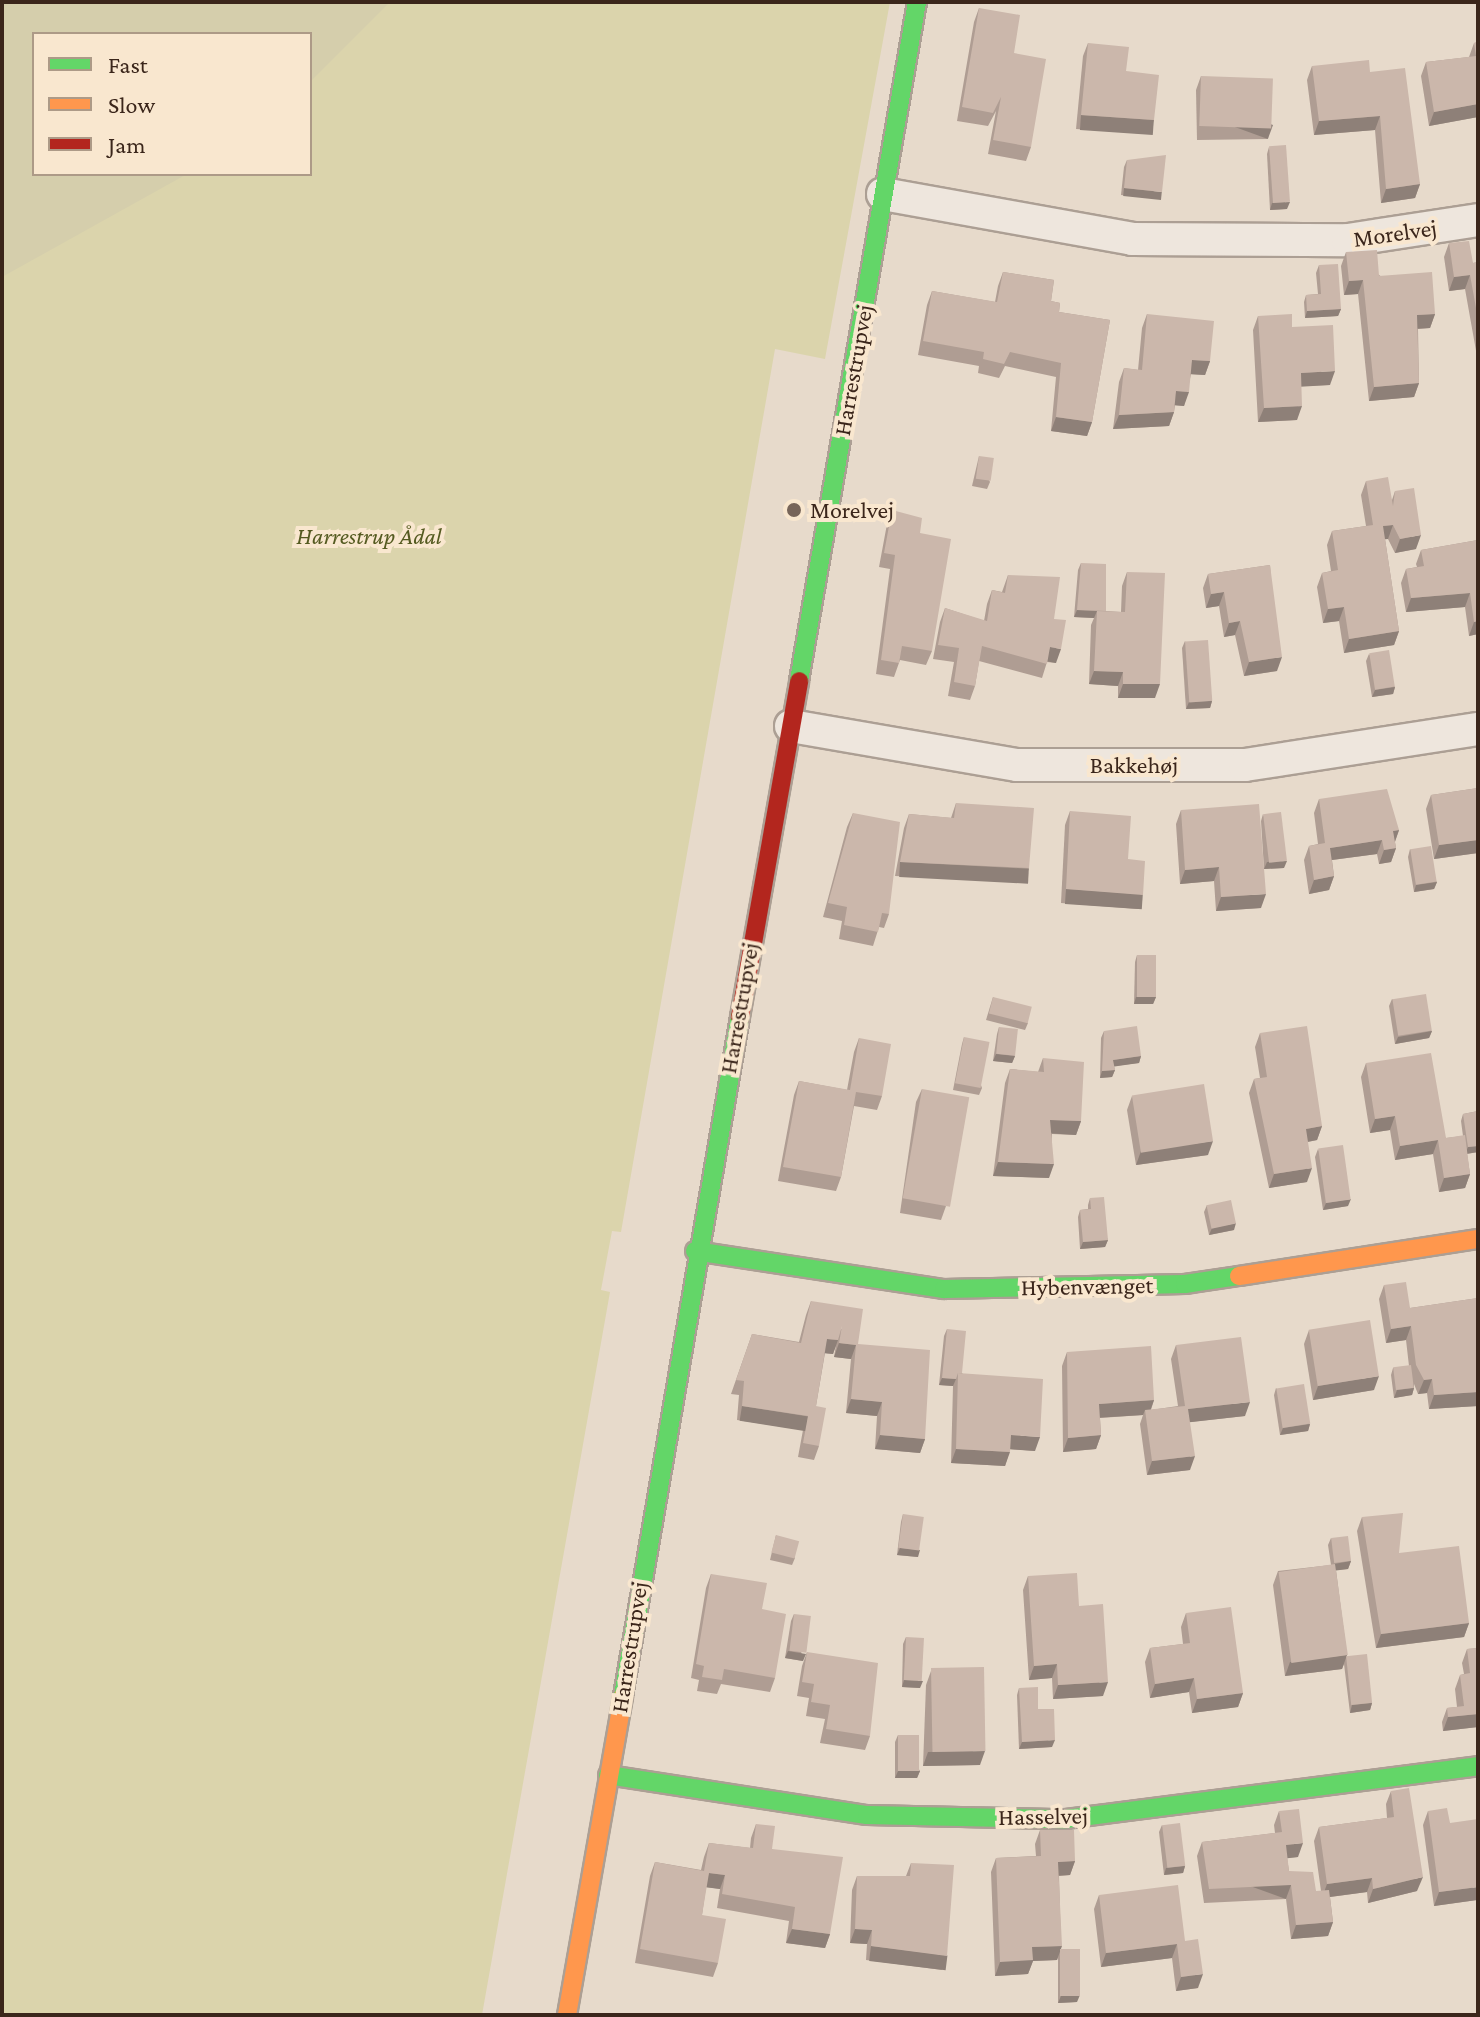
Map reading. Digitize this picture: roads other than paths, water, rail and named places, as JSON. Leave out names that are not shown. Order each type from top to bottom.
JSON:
[{"type":"street","name":"Harrestrupvej","points":[[567,2015],[695,1251],[791,726],[917,2]]},
{"type":"street","name":"Morelvej","points":[[883,194],[1132,239],[1348,240],[1478,220]]},
{"type":"street","name":"Bakkehøj","points":[[791,726],[1017,765],[1245,765],[1478,729]]},
{"type":"street","name":"Hybenvænget","points":[[695,1251],[959,1288],[1185,1284],[1478,1239]]},
{"type":"street","name":"Hasselvej","points":[[608,1775],[867,1815],[1066,1819],[1478,1766]]},
{"type":"place","name":"Morelvej","points":[[794,510]]},
{"type":"park label","name":"Harrestrup Ådal","points":[[369,536]]}]
